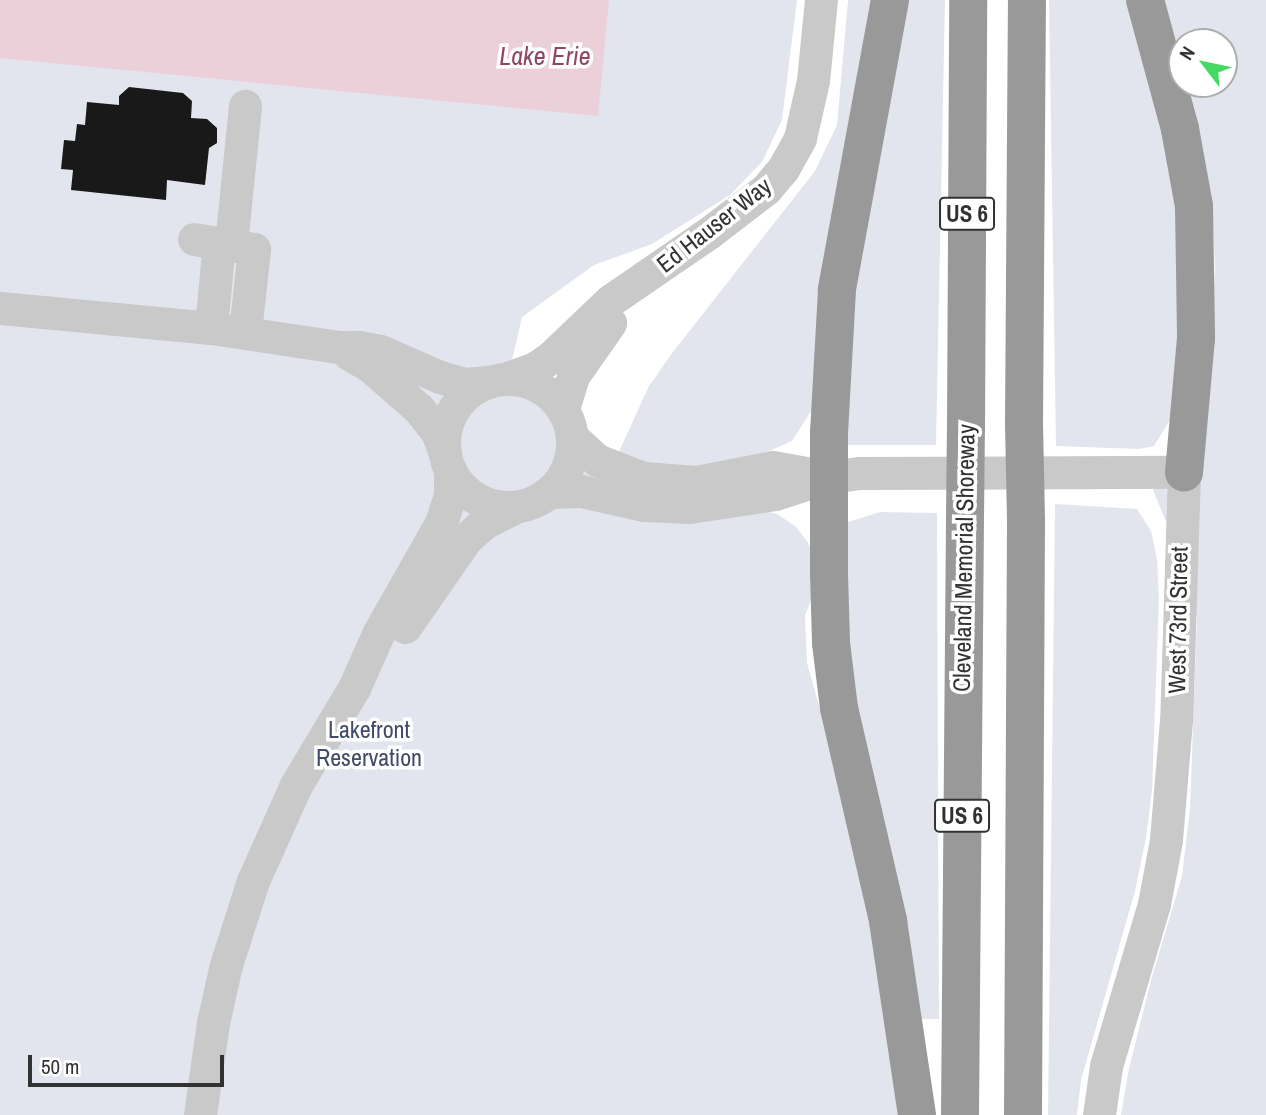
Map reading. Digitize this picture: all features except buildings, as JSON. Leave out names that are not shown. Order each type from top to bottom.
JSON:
[{"type":"highway","points":[[890,0],[837,290],[828,477],[834,675],[895,956],[916,1115]]},
{"type":"highway","name":"Cleveland Memorial Shoreway","points":[[960,1115],[968,0]]},
{"type":"highway","name":"US 6","points":[[1023,1115],[1027,0]]},
{"type":"highway","points":[[1145,0],[1180,129],[1194,206],[1196,338],[1184,472]]},
{"type":"street","name":"Ed Hauser Way","points":[[496,381],[535,368],[550,358],[611,300],[766,189],[783,169],[800,138],[808,110],[821,0]]},
{"type":"street","points":[[211,328],[225,243],[252,182],[245,106]]},
{"type":"street","points":[[225,243],[245,332]]},
{"type":"street","points":[[354,688],[394,643],[466,540],[484,523],[513,508],[533,503],[550,492],[564,476],[571,457],[568,423],[573,376],[637,283]]},
{"type":"street","points":[[0,308],[211,328],[380,351],[440,377],[464,384],[496,381],[538,386],[597,460],[643,478],[696,482],[773,467],[828,477]]},
{"type":"street","points":[[338,347],[396,386],[437,432],[447,462],[460,486],[475,498],[492,505],[513,508]]},
{"type":"street","points":[[200,1115],[207,1059],[223,977],[253,881],[296,785],[354,688],[395,602],[441,523],[450,495],[444,435],[458,403],[496,381]]},
{"type":"street","points":[[550,492],[581,491],[645,505],[689,507],[775,494],[828,477],[892,471],[1184,472]]},
{"type":"street","name":"West 73rd Street","points":[[1099,1115],[1106,1066],[1153,904],[1166,839],[1175,720],[1184,472]]},
{"type":"green space","name":"Lakefront Reservation","points":[[0,0],[797,0],[782,120],[762,162],[730,195],[652,244],[594,265],[522,317],[506,386],[551,409],[590,440],[760,510],[777,514],[795,526],[807,541],[814,556],[816,586],[805,616],[807,663],[853,826],[902,1115],[0,1115]]},
{"type":"green space","points":[[848,0],[877,0],[815,405],[792,441],[758,456],[700,470],[650,468],[617,456],[649,386],[815,171],[837,125]]},
{"type":"green space","points":[[905,0],[945,0],[936,445],[843,445],[844,357]]},
{"type":"green space","points":[[1049,0],[1131,0],[1165,129],[1184,258],[1170,420],[1154,446],[1139,449],[1056,446]]},
{"type":"green space","points":[[1162,0],[1266,0],[1266,1115],[1121,1115],[1128,1073],[1151,980],[1182,876],[1190,809],[1197,617],[1179,553],[1153,490],[1194,461],[1212,321],[1215,268],[1213,225],[1189,98],[1238,98],[1238,28],[1170,28]]},
{"type":"green space","points":[[1055,504],[1137,509],[1151,531],[1157,559],[1159,599],[1152,791],[1146,838],[1135,891],[1081,1080],[1077,1115],[1048,1115]]},
{"type":"green space","points":[[880,512],[937,513],[939,1019],[919,1019],[851,700],[845,523]]},
{"type":"water","name":"Lake Erie","points":[[0,0],[609,0],[598,116],[0,58]]}]
